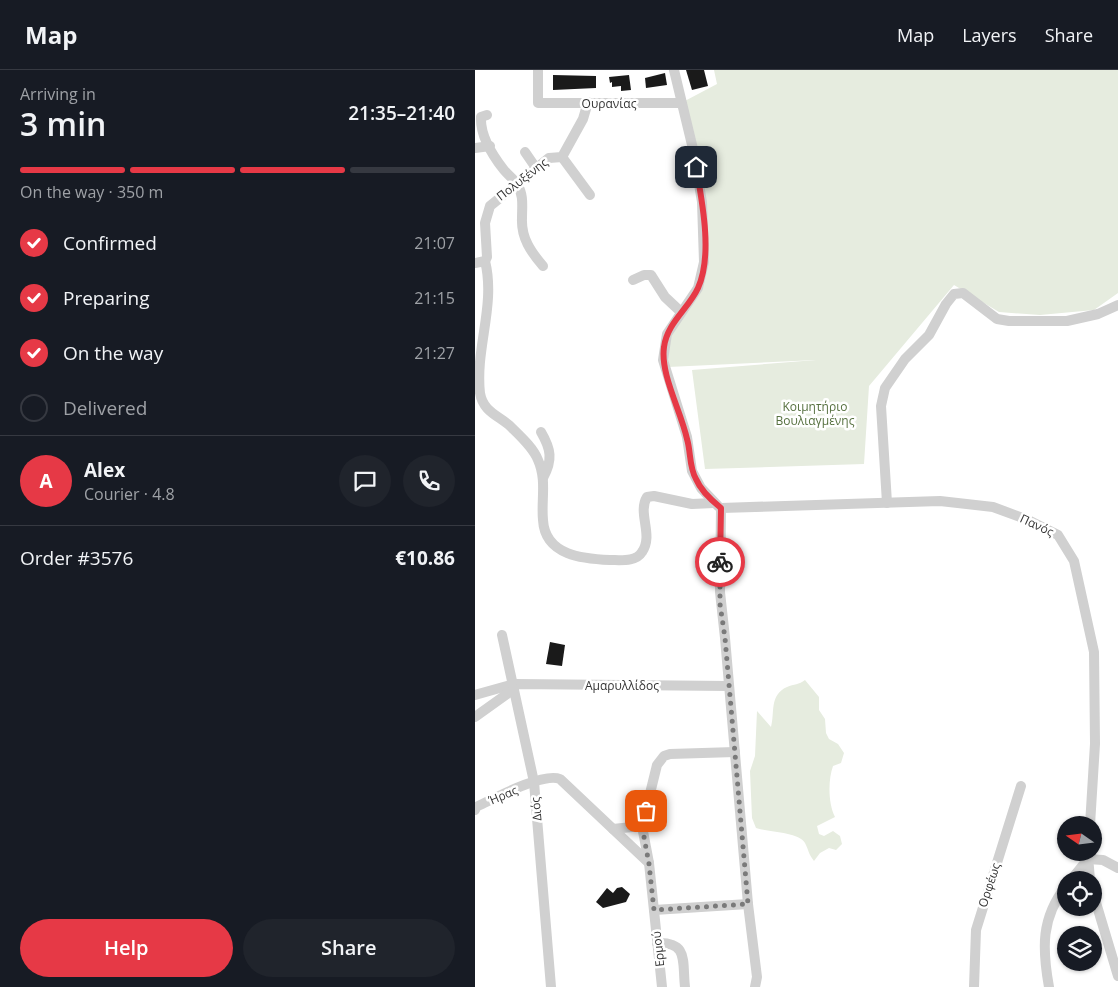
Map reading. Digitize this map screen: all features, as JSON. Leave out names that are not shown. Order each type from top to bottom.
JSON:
[{"type":"street","name":"Ουρανίας","points":[[537,70],[538,103],[681,103]]},
{"type":"street","points":[[673,70],[693,149],[702,202],[704,249],[699,283],[666,338],[663,354],[664,366],[687,437],[693,471],[701,488],[718,505],[720,592],[748,904],[757,977],[755,987]]},
{"type":"street","name":"Πολυξένης","points":[[543,478],[538,460],[529,446],[508,424],[483,404],[478,359],[489,283],[480,262],[488,254],[485,223],[487,210],[497,198],[518,185],[550,157],[562,157],[583,119],[588,102]]},
{"type":"street","points":[[487,115],[481,117],[481,121],[490,146],[503,168],[518,185],[523,204],[522,221],[525,240],[530,251],[543,266]]},
{"type":"street","points":[[475,148],[490,146]]},
{"type":"street","points":[[525,152],[536,168]]},
{"type":"street","points":[[562,157],[590,195]]},
{"type":"street","points":[[633,280],[648,274],[651,275],[665,297],[681,312]]},
{"type":"street","points":[[887,503],[881,406],[885,388],[892,374],[929,335],[954,294],[963,294],[997,320],[1009,321],[1067,321],[1098,314],[1118,305]]},
{"type":"street","points":[[541,432],[549,448],[551,459],[543,478]]},
{"type":"street","name":"Πανός","points":[[543,478],[544,531],[562,550],[576,558],[629,560],[642,553],[646,543],[644,506],[647,497],[654,496],[692,504],[718,505],[940,501],[993,507],[1028,520],[1058,535],[1074,561],[1094,652],[1095,744],[1091,816]]},
{"type":"street","name":"Διός","points":[[502,635],[534,782],[551,987]]},
{"type":"street","name":"Αμαρυλλίδος","points":[[475,695],[514,687],[729,686]]},
{"type":"street","points":[[475,717],[514,687]]},
{"type":"street","points":[[613,829],[642,826],[657,765],[663,756],[670,754],[735,752]]},
{"type":"street","name":"Ήρας","points":[[475,810],[476,807],[534,782],[554,777],[560,779],[649,864]]},
{"type":"street","name":"Ορφέως","points":[[974,987],[976,930],[1021,786]]},
{"type":"street","name":"Ερμού","points":[[642,826],[649,864],[663,987]]},
{"type":"street","points":[[1103,860],[1118,868]]},
{"type":"street","points":[[1049,987],[1045,930],[1057,897]]},
{"type":"street","points":[[654,910],[748,904]]},
{"type":"street","points":[[1100,916],[1118,976]]},
{"type":"street","points":[[657,942],[674,943],[681,951],[685,987]]},
{"type":"green space","name":"Κοιμητήριο Βουλιαγμένης","points":[[714,70],[1118,70],[1118,293],[1094,310],[1040,315],[999,312],[954,285],[869,386],[864,464],[705,469],[692,370],[816,360],[668,367],[668,339],[707,258],[681,103],[717,84]]},
{"type":"green space","points":[[805,680],[819,697],[819,710],[825,719],[826,733],[829,739],[838,744],[844,753],[841,763],[833,766],[830,778],[829,792],[835,817],[817,826],[819,834],[824,836],[833,831],[840,836],[842,844],[836,850],[829,848],[820,853],[814,861],[802,839],[790,834],[756,828],[752,818],[750,771],[755,756],[757,711],[771,727],[777,695],[781,690]]},
{"type":"building","points":[[686,70],[704,70],[708,86],[692,90]]},
{"type":"building","points":[[665,73],[667,85],[646,88],[645,78]]},
{"type":"building","points":[[553,75],[596,76],[596,88],[553,90]]},
{"type":"building","points":[[629,75],[631,90],[621,91],[621,86],[612,87],[609,77]]},
{"type":"building","points":[[550,642],[565,645],[562,666],[546,664]]},
{"type":"building","points":[[622,887],[630,894],[626,902],[603,908],[596,902],[607,888],[613,893],[617,888]]},
{"type":"way so far","points":[[646,811],[642,826],[649,864],[654,910],[748,904],[725,638],[720,604],[720,562]]},
{"type":"route","points":[[696,167],[702,202],[704,262],[698,288],[667,334],[663,354],[664,366],[687,437],[691,464],[696,480],[708,497],[721,508],[720,562]]}]
